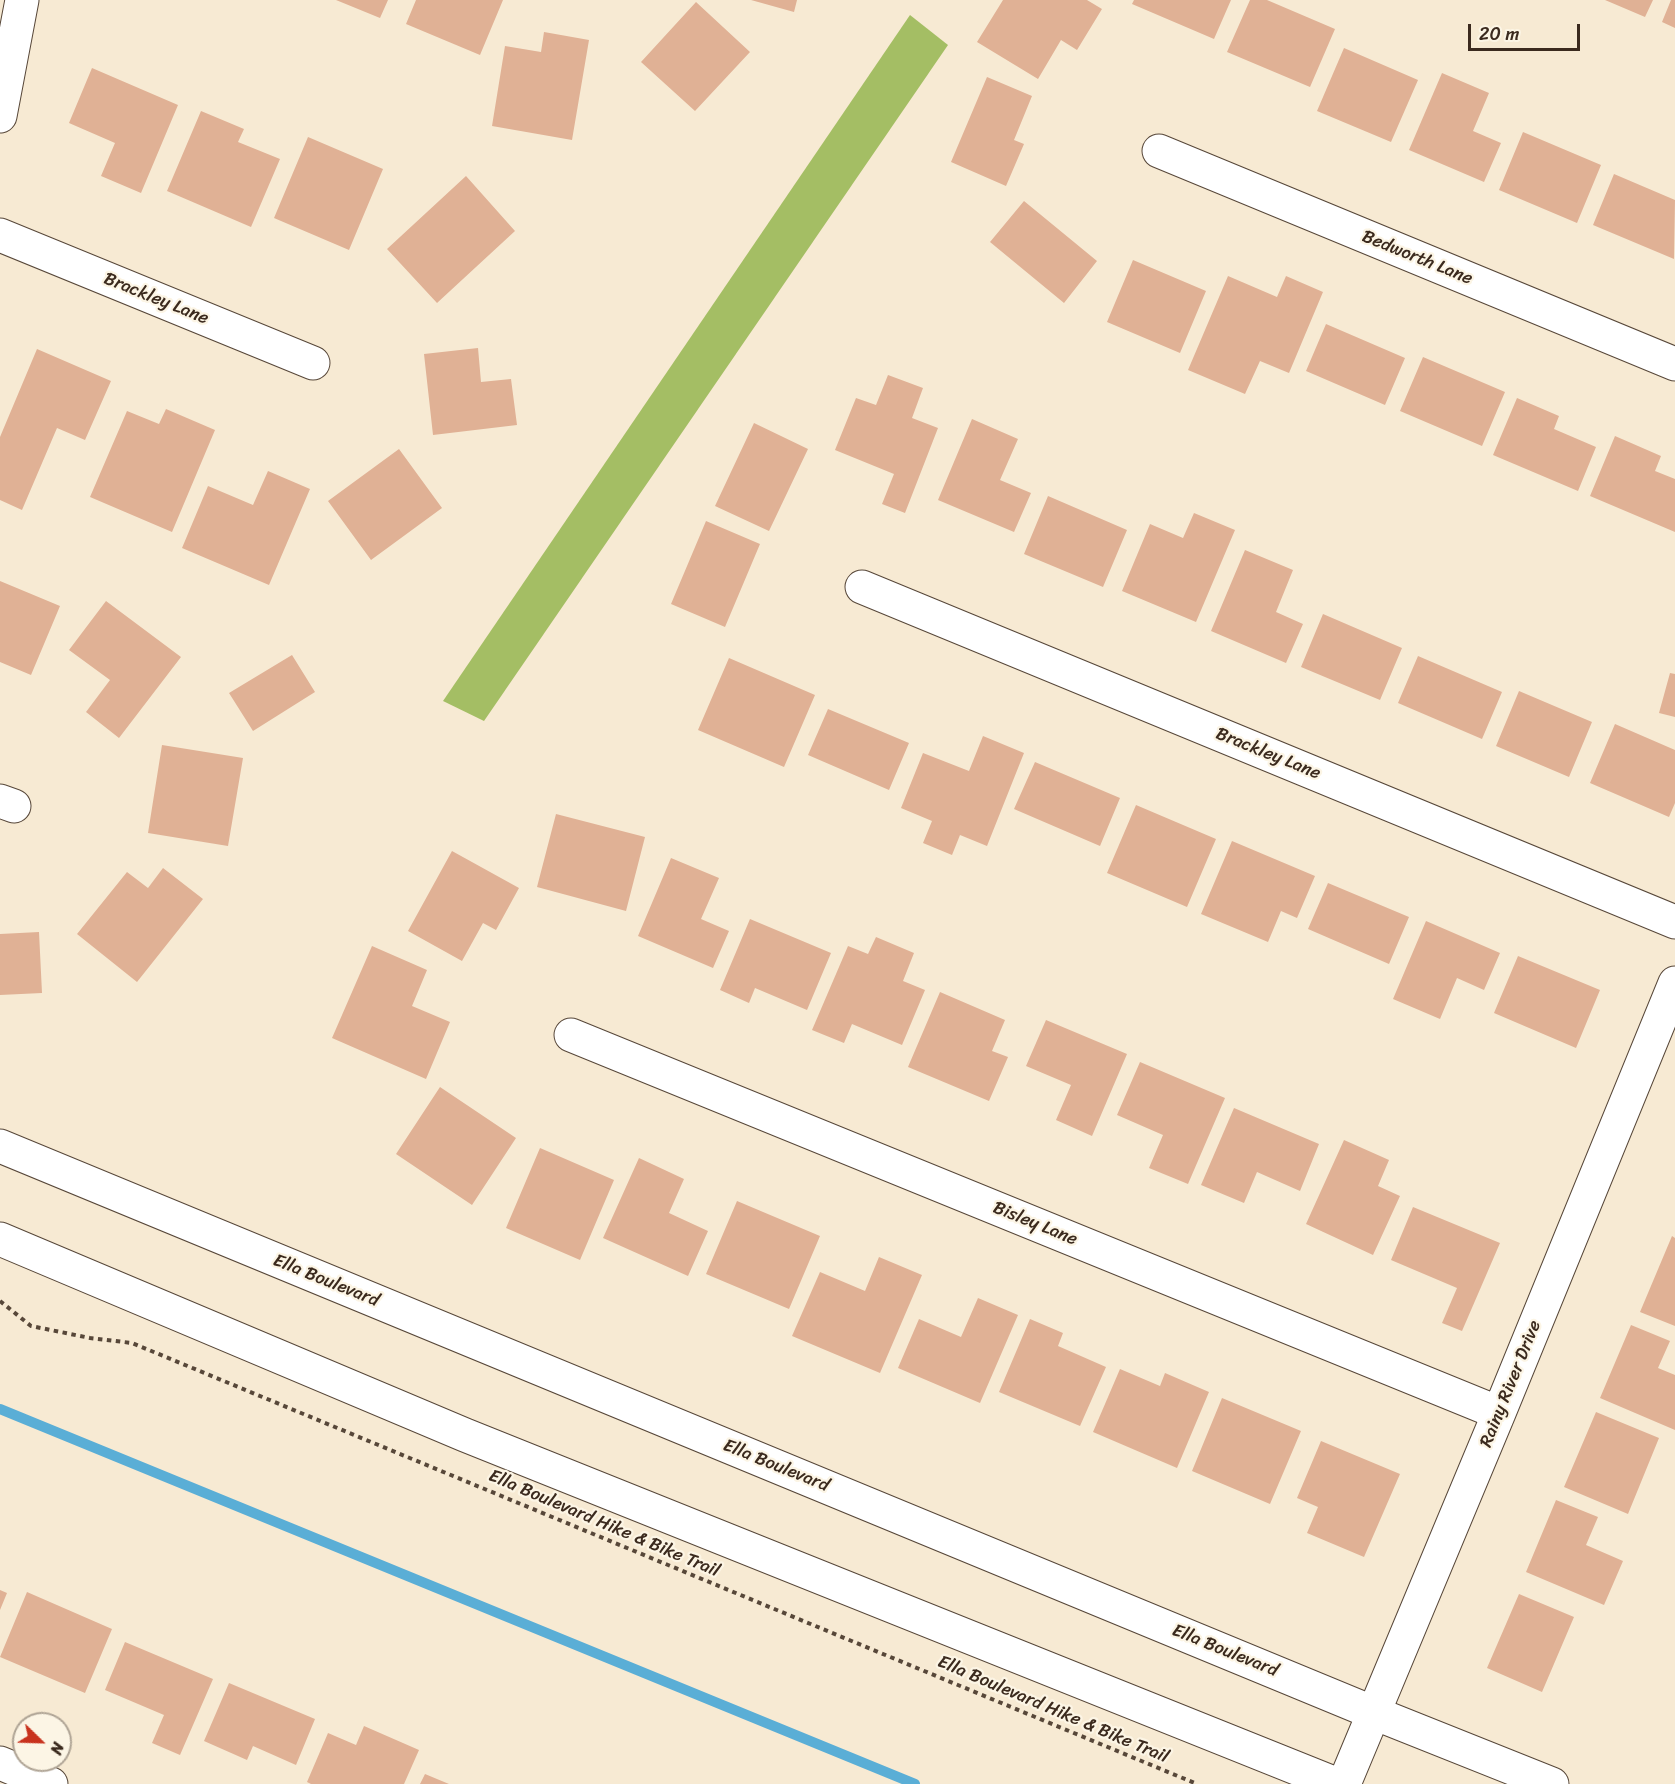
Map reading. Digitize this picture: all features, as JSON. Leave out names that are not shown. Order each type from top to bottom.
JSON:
[{"type":"street","points":[[0,116],[22,0]]},
{"type":"street","name":"Bedworth Lane","points":[[1159,151],[1675,364]]},
{"type":"street","name":"Brackley Lane","points":[[0,235],[313,363]]},
{"type":"street","name":"Brackley Lane","points":[[861,587],[1675,921]]},
{"type":"street","name":"Rainy River Drive","points":[[1344,1784],[1675,983]]},
{"type":"street","name":"Bisley Lane","points":[[571,1035],[1499,1413]]},
{"type":"street","name":"Ella Boulevard","points":[[0,1146],[1374,1713],[1552,1784]]},
{"type":"street","points":[[0,1239],[465,1435],[1336,1784]]},
{"type":"street","points":[[0,1763],[51,1784]]},
{"type":"path","name":"Ella Boulevard Hike & Bike Trail","points":[[0,1301],[31,1326],[90,1338],[132,1343],[1197,1784]]},
{"type":"green space","points":[[910,15],[948,45],[484,721],[443,701]]},
{"type":"building","points":[[336,0],[388,0],[380,18]]},
{"type":"building","points":[[416,0],[503,0],[480,55],[406,24]]},
{"type":"building","points":[[751,0],[797,0],[794,12]]},
{"type":"building","points":[[1003,0],[1087,0],[1102,9],[1077,50],[1061,40],[1038,79],[977,42]]},
{"type":"building","points":[[1134,0],[1231,0],[1214,39],[1132,4]]},
{"type":"building","points":[[1250,0],[1267,0],[1335,29],[1310,87],[1227,52]]},
{"type":"building","points":[[1605,0],[1653,0],[1645,17]]},
{"type":"building","points":[[1671,0],[1675,0],[1675,28],[1662,22]]},
{"type":"building","points":[[696,2],[750,52],[695,111],[641,62]]},
{"type":"building","points":[[544,32],[589,40],[572,140],[492,126],[505,46],[541,52]]},
{"type":"building","points":[[1344,48],[1418,80],[1391,142],[1317,111]]},
{"type":"building","points":[[92,68],[178,105],[141,193],[101,176],[115,143],[69,123]]},
{"type":"building","points":[[1442,73],[1489,93],[1473,131],[1501,143],[1484,182],[1409,150]]},
{"type":"building","points":[[987,77],[1032,96],[1014,140],[1024,144],[1006,186],[951,162]]},
{"type":"building","points":[[201,111],[244,129],[238,142],[280,159],[251,227],[167,191]]},
{"type":"building","points":[[1523,132],[1601,165],[1577,223],[1499,190]]},
{"type":"building","points":[[308,137],[383,169],[349,250],[274,218]]},
{"type":"building","points":[[1614,174],[1675,200],[1674,259],[1593,225]]},
{"type":"building","points":[[466,176],[515,231],[437,303],[387,249]]},
{"type":"building","points":[[1024,201],[1097,261],[1064,303],[990,242]]},
{"type":"building","points":[[1133,260],[1206,291],[1180,353],[1107,322]]},
{"type":"building","points":[[1228,276],[1277,297],[1286,276],[1323,292],[1289,373],[1260,361],[1245,394],[1188,370]]},
{"type":"building","points":[[1326,324],[1405,358],[1385,405],[1306,371]]},
{"type":"building","points":[[478,348],[481,382],[511,379],[517,425],[433,435],[424,354]]},
{"type":"building","points":[[37,349],[111,381],[85,440],[57,428],[22,510],[0,500],[0,437]]},
{"type":"building","points":[[1423,357],[1505,392],[1482,446],[1400,411]]},
{"type":"building","points":[[888,375],[923,388],[912,418],[938,428],[905,513],[882,504],[894,474],[835,450],[856,398],[876,405]]},
{"type":"building","points":[[1517,398],[1559,416],[1554,429],[1596,447],[1578,491],[1493,455]]},
{"type":"building","points":[[166,409],[215,430],[172,532],[90,497],[127,411],[159,424]]},
{"type":"building","points":[[972,419],[1018,439],[1000,480],[1031,493],[1014,532],[938,500]]},
{"type":"building","points":[[754,423],[808,449],[769,531],[715,506]]},
{"type":"building","points":[[1615,436],[1661,456],[1655,471],[1675,479],[1675,532],[1590,496]]},
{"type":"building","points":[[399,449],[442,508],[371,560],[328,501]]},
{"type":"building","points":[[268,471],[310,489],[269,585],[182,548],[208,486],[253,505]]},
{"type":"building","points":[[1048,496],[1127,530],[1103,587],[1024,554]]},
{"type":"building","points":[[1194,513],[1235,530],[1196,622],[1122,591],[1150,524],[1183,538]]},
{"type":"building","points":[[706,521],[760,544],[725,627],[671,604]]},
{"type":"building","points":[[1245,550],[1293,570],[1276,612],[1303,624],[1286,663],[1211,631]]},
{"type":"building","points":[[0,581],[60,606],[31,675],[0,662]]},
{"type":"building","points":[[106,601],[181,657],[119,738],[86,712],[110,680],[69,650]]},
{"type":"building","points":[[1323,614],[1402,648],[1380,700],[1301,667]]},
{"type":"building","points":[[292,655],[315,692],[253,731],[229,693]]},
{"type":"building","points":[[1418,656],[1502,692],[1482,739],[1398,703]]},
{"type":"building","points":[[729,658],[815,695],[784,767],[698,730]]},
{"type":"building","points":[[1670,673],[1675,674],[1675,717],[1659,713]]},
{"type":"building","points":[[1519,691],[1592,722],[1569,777],[1496,746]]},
{"type":"building","points":[[828,709],[909,743],[889,790],[808,755]]},
{"type":"building","points":[[1615,724],[1675,750],[1675,803],[1669,817],[1590,783]]},
{"type":"building","points":[[983,736],[1024,753],[987,846],[960,835],[952,855],[923,843],[932,821],[901,808],[923,753],[969,771]]},
{"type":"building","points":[[162,745],[243,758],[228,846],[148,833]]},
{"type":"building","points":[[1035,762],[1120,798],[1100,846],[1014,809]]},
{"type":"building","points":[[1136,805],[1216,839],[1187,907],[1107,873]]},
{"type":"building","points":[[556,814],[645,837],[626,911],[537,887]]},
{"type":"building","points":[[1232,841],[1315,876],[1297,918],[1281,911],[1268,942],[1201,914]]},
{"type":"building","points":[[452,851],[519,888],[496,930],[483,923],[462,961],[408,931]]},
{"type":"building","points":[[671,858],[719,878],[701,919],[729,931],[713,968],[638,936]]},
{"type":"building","points":[[163,868],[203,899],[137,982],[77,934],[127,872],[148,888]]},
{"type":"building","points":[[1328,883],[1409,917],[1389,964],[1308,929]]},
{"type":"building","points":[[750,919],[831,953],[807,1010],[755,988],[749,1003],[720,990]]},
{"type":"building","points":[[1426,921],[1500,953],[1484,990],[1457,978],[1440,1019],[1393,999]]},
{"type":"building","points":[[39,932],[42,993],[0,995],[0,934]]},
{"type":"building","points":[[876,937],[914,953],[903,981],[925,990],[902,1045],[852,1024],[844,1043],[812,1030],[848,946],[868,954]]},
{"type":"building","points":[[372,946],[427,970],[412,1006],[450,1022],[426,1079],[332,1038]]},
{"type":"building","points":[[1518,956],[1600,990],[1576,1048],[1494,1013]]},
{"type":"building","points":[[940,992],[1005,1020],[992,1051],[1008,1057],[989,1101],[908,1067]]},
{"type":"building","points":[[1046,1020],[1127,1054],[1092,1136],[1056,1120],[1071,1085],[1026,1066]]},
{"type":"building","points":[[1140,1062],[1225,1098],[1188,1184],[1149,1168],[1163,1135],[1117,1115]]},
{"type":"building","points":[[440,1087],[516,1138],[472,1205],[396,1154]]},
{"type":"building","points":[[1234,1108],[1319,1144],[1300,1191],[1257,1172],[1244,1203],[1201,1185]]},
{"type":"building","points":[[1344,1140],[1389,1160],[1378,1186],[1400,1196],[1373,1255],[1306,1224]]},
{"type":"building","points":[[540,1148],[614,1180],[580,1260],[506,1228]]},
{"type":"building","points":[[639,1158],[684,1179],[669,1213],[708,1231],[688,1276],[603,1238]]},
{"type":"building","points":[[737,1201],[820,1236],[789,1309],[706,1274]]},
{"type":"building","points":[[1413,1207],[1500,1243],[1462,1331],[1442,1323],[1457,1288],[1391,1260]]},
{"type":"building","points":[[1672,1236],[1675,1238],[1675,1326],[1640,1312]]},
{"type":"building","points":[[879,1257],[922,1275],[880,1373],[792,1336],[820,1272],[865,1291]]},
{"type":"building","points":[[978,1298],[1018,1315],[980,1403],[898,1368],[919,1319],[961,1337]]},
{"type":"building","points":[[1030,1319],[1063,1333],[1058,1346],[1106,1367],[1080,1426],[999,1392]]},
{"type":"building","points":[[1631,1325],[1670,1341],[1658,1368],[1675,1375],[1675,1430],[1600,1398]]},
{"type":"building","points":[[1120,1369],[1160,1386],[1165,1373],[1209,1392],[1177,1468],[1093,1432]]},
{"type":"building","points":[[1222,1398],[1301,1431],[1270,1504],[1192,1471]]},
{"type":"building","points":[[1596,1412],[1659,1438],[1628,1514],[1564,1487]]},
{"type":"building","points":[[1321,1441],[1400,1474],[1364,1557],[1307,1533],[1318,1507],[1297,1498]]},
{"type":"building","points":[[1556,1500],[1598,1517],[1586,1545],[1623,1561],[1604,1605],[1526,1572]]},
{"type":"building","points":[[0,1590],[7,1593],[0,1610]]},
{"type":"building","points":[[27,1592],[112,1629],[85,1693],[0,1657]]},
{"type":"building","points":[[1519,1594],[1574,1617],[1542,1692],[1487,1668]]},
{"type":"building","points":[[125,1642],[213,1679],[180,1755],[152,1743],[164,1715],[105,1690]]},
{"type":"building","points":[[229,1683],[315,1719],[296,1765],[253,1746],[247,1760],[204,1741]]},
{"type":"building","points":[[364,1726],[419,1750],[404,1784],[311,1784],[307,1782],[328,1733],[356,1745]]},
{"type":"building","points":[[425,1774],[449,1784],[420,1784]]},
{"type":"waterway","points":[[0,1409],[915,1784]]}]
